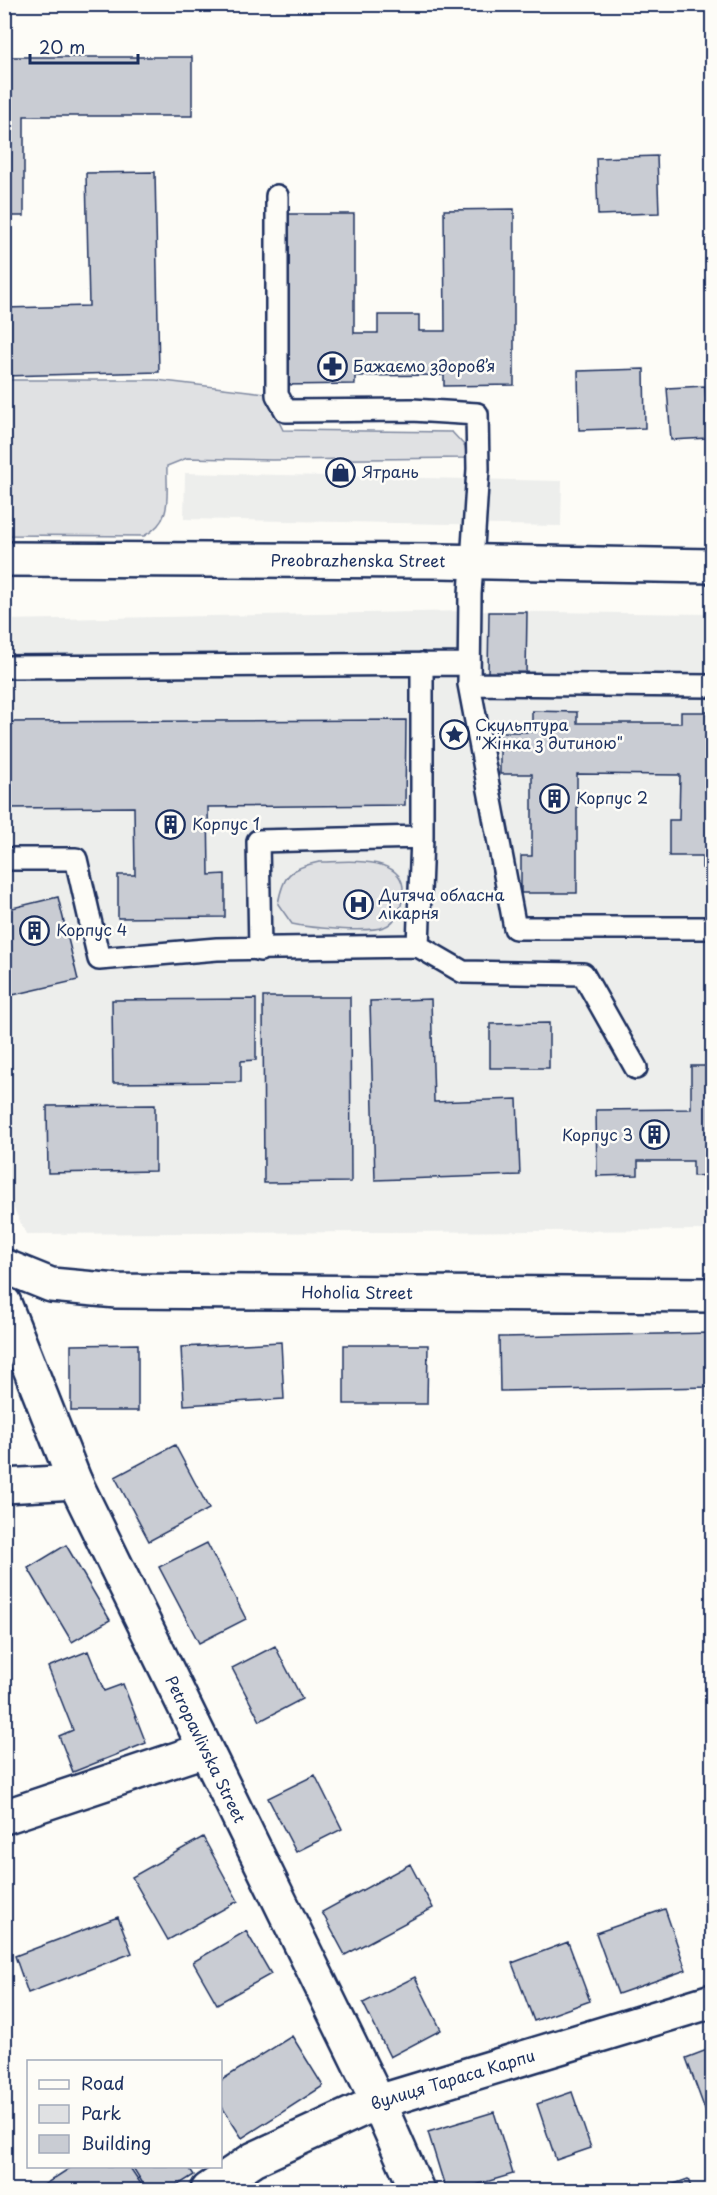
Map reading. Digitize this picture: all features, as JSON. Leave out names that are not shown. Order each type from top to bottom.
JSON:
[{"type":"street","name":"Preobrazhenska Street","points":[[4,559],[471,561],[712,566]]},
{"type":"street","name":"Hoholia Street","points":[[4,1266],[51,1285],[117,1292],[712,1295]]},
{"type":"street","name":"Petropavlivska Street","points":[[4,1303],[75,1482],[378,2102],[417,2190]]},
{"type":"street","points":[[4,1486],[75,1482]]},
{"type":"street","points":[[4,1817],[204,1750]]},
{"type":"street","name":"вулиця Тараса Карпи","points":[[208,2190],[254,2158],[378,2102],[712,2001]]},
{"type":"lane","points":[[277,196],[277,395],[286,411],[412,410],[477,414],[478,469],[471,561],[469,674],[515,928],[712,928]]},
{"type":"lane","points":[[418,946],[422,837],[422,664]]},
{"type":"lane","points":[[4,667],[422,664],[469,674],[712,686]]},
{"type":"lane","points":[[260,950],[258,841],[422,837]]},
{"type":"lane","points":[[4,859],[76,859],[99,959],[217,949],[418,946],[463,972],[583,974],[636,1068]]},
{"type":"shaded area","points":[[185,473],[562,481],[561,526],[184,519]]},
{"type":"shaded area","name":"Дитяча обласна лікарня","points":[[469,611],[712,614],[712,1230],[26,1234],[4,1188],[4,620]]},
{"type":"green space","points":[[5,380],[156,380],[265,393],[283,430],[452,432],[465,446],[467,458],[272,460],[187,458],[167,466],[167,498],[164,515],[154,530],[144,536],[5,535]]},
{"type":"green space","points":[[346,861],[376,864],[398,875],[403,886],[402,901],[394,920],[384,927],[365,930],[292,924],[278,904],[282,886],[295,870],[319,862]]},
{"type":"building","points":[[4,57],[192,57],[192,116],[24,116],[24,216],[4,216]]},
{"type":"building","points":[[657,156],[659,213],[598,215],[596,158]]},
{"type":"building","points":[[155,172],[159,372],[4,376],[4,308],[89,306],[86,173]]},
{"type":"building","points":[[514,209],[514,385],[444,386],[444,375],[355,376],[355,384],[282,385],[281,214],[354,214],[354,333],[378,333],[378,315],[419,315],[419,331],[445,331],[444,210]]},
{"type":"building","points":[[644,369],[645,428],[579,430],[578,371]]},
{"type":"building","points":[[705,386],[708,438],[671,440],[667,388]]},
{"type":"building","points":[[489,612],[527,612],[526,674],[488,673]]},
{"type":"building","name":"Корпус 2","points":[[532,711],[577,712],[577,723],[681,723],[681,712],[712,712],[712,868],[702,868],[702,856],[669,856],[669,820],[679,820],[680,775],[577,774],[577,893],[521,893],[521,856],[532,856],[532,774],[500,774],[500,732],[532,732]]},
{"type":"building","name":"Корпус 1","points":[[406,720],[405,805],[208,807],[209,875],[225,874],[225,917],[118,918],[118,875],[135,875],[134,807],[4,808],[4,722]]},
{"type":"building","name":"Корпус 4","points":[[58,897],[78,980],[4,997],[4,910]]},
{"type":"building","points":[[263,997],[350,997],[351,1182],[264,1183]]},
{"type":"building","points":[[256,999],[256,1060],[241,1061],[241,1082],[113,1083],[112,1000]]},
{"type":"building","points":[[431,999],[434,1102],[517,1099],[520,1175],[375,1180],[370,1001]]},
{"type":"building","points":[[549,1023],[549,1068],[490,1068],[490,1024]]},
{"type":"building","name":"Корпус 3","points":[[691,1066],[712,1066],[712,1175],[693,1176],[693,1161],[638,1161],[638,1175],[597,1176],[596,1110],[691,1109]]},
{"type":"building","points":[[155,1105],[155,1171],[48,1173],[47,1106]]},
{"type":"building","points":[[712,1333],[712,1387],[500,1391],[499,1337]]},
{"type":"building","points":[[281,1342],[284,1399],[184,1405],[181,1347]]},
{"type":"building","points":[[138,1344],[138,1411],[71,1411],[71,1345]]},
{"type":"building","points":[[344,1345],[428,1345],[427,1404],[344,1404]]},
{"type":"building","points":[[175,1445],[209,1509],[149,1541],[115,1477]]},
{"type":"building","points":[[207,1543],[246,1619],[199,1643],[159,1567]]},
{"type":"building","points":[[66,1545],[110,1620],[72,1642],[28,1568]]},
{"type":"building","points":[[275,1646],[302,1699],[260,1721],[232,1668]]},
{"type":"building","points":[[88,1651],[104,1691],[123,1684],[146,1743],[73,1772],[59,1736],[73,1730],[48,1667]]},
{"type":"building","points":[[315,1775],[342,1829],[296,1852],[268,1798]]},
{"type":"building","points":[[203,1837],[238,1901],[168,1940],[132,1877]]},
{"type":"building","points":[[410,1864],[433,1908],[345,1955],[322,1912]]},
{"type":"building","points":[[665,1909],[686,1970],[618,1994],[596,1933]]},
{"type":"building","points":[[118,1917],[132,1953],[28,1993],[15,1956]]},
{"type":"building","points":[[4,1930],[10,1945],[4,1947]]},
{"type":"building","points":[[246,1931],[271,1974],[217,2004],[193,1962]]},
{"type":"building","points":[[568,1942],[590,2001],[534,2021],[512,1963]]},
{"type":"building","points":[[415,1977],[441,2030],[390,2057],[363,2003]]},
{"type":"building","points":[[292,2036],[323,2086],[242,2138],[222,2107],[222,2080]]},
{"type":"building","points":[[712,2048],[712,2125],[711,2126],[686,2058]]},
{"type":"building","points":[[572,2092],[591,2148],[556,2160],[537,2104]]},
{"type":"building","points":[[494,2112],[513,2174],[459,2190],[446,2190],[428,2132]]},
{"type":"building","points":[[70,2168],[130,2168],[145,2190],[36,2190]]},
{"type":"building","points":[[133,2168],[189,2168],[194,2175],[170,2190],[147,2190]]},
{"type":"building","points":[[688,2179],[692,2190],[657,2190]]},
{"type":"place","name":"Бажаємо здоровʼя","points":[[332,366]]},
{"type":"place","name":"Ятрань","points":[[341,472]]},
{"type":"place","name":"Скульптура \"Жінка з дитиною\"","points":[[454,734]]},
{"type":"place","name":"Корпус 2","points":[[555,798]]},
{"type":"place","name":"Корпус 1","points":[[171,824]]},
{"type":"place","name":"Дитяча обласна лікарня","points":[[358,904]]},
{"type":"place","name":"Корпус 4","points":[[35,930]]},
{"type":"place","name":"Корпус 3","points":[[654,1135]]}]
